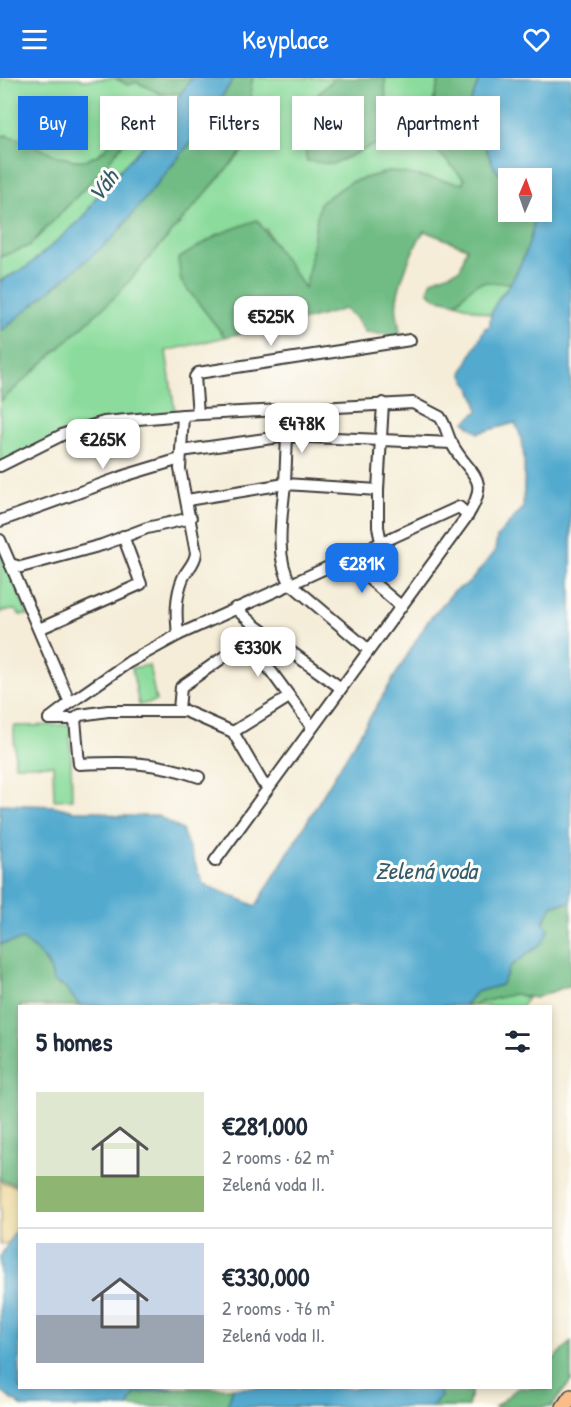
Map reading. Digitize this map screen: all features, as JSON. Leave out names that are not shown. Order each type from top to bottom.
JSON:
[{"type":"highway","points":[[564,1407],[571,1397]]},
{"type":"street","points":[[198,414],[195,377],[198,373],[410,340]]},
{"type":"street","points":[[0,466],[82,427],[127,419],[413,403],[436,413],[444,422],[452,443],[477,481],[480,490],[478,498],[463,511],[401,606],[215,861]]},
{"type":"street","points":[[381,542],[378,527],[378,490],[383,404]]},
{"type":"street","points":[[288,410],[282,560],[284,573],[291,584],[369,650]]},
{"type":"street","points":[[178,635],[177,597],[183,578],[195,558],[181,455],[183,415]]},
{"type":"street","points":[[0,521],[181,455],[287,435],[452,443]]},
{"type":"street","points":[[187,500],[285,484],[378,490]]},
{"type":"street","points":[[268,787],[262,782],[233,732],[212,721],[179,710],[49,719],[129,662],[178,635],[344,558],[463,511]]},
{"type":"street","points":[[16,569],[191,518]]},
{"type":"street","points":[[39,629],[141,584],[123,536]]},
{"type":"street","points":[[0,540],[16,569],[39,629],[72,702],[77,717],[79,764],[135,762],[167,765],[199,777]]},
{"type":"street","points":[[344,558],[401,606]]},
{"type":"street","points":[[235,608],[254,625],[341,688]]},
{"type":"street","points":[[179,710],[181,687],[248,640],[254,625]]},
{"type":"street","points":[[248,640],[312,727]]},
{"type":"street","points":[[233,732],[289,696]]},
{"type":"green space","points":[[0,78],[79,78],[82,80],[115,78],[128,85],[137,82],[161,94],[182,93],[177,100],[177,96],[100,96],[100,150],[103,150],[84,160],[67,159],[40,150],[88,150],[88,96],[18,96],[18,140],[7,135],[0,136]]},
{"type":"green space","points":[[115,78],[192,78],[182,93],[161,94],[137,82],[128,85]]},
{"type":"green space","points":[[234,78],[253,78],[251,96],[222,96]]},
{"type":"green space","points":[[253,78],[335,78],[317,96],[292,96],[292,150],[305,150],[307,161],[324,150],[364,150],[364,124],[376,116],[376,150],[437,150],[464,179],[463,184],[391,171],[350,182],[320,203],[305,288],[281,257],[266,229],[181,281],[225,337],[166,351],[176,419],[127,422],[90,428],[48,444],[0,472],[0,402],[116,296],[243,150],[280,150],[280,96],[252,96]]},
{"type":"green space","points":[[335,78],[385,78],[386,96],[376,96],[376,144],[364,150],[364,96],[317,96]]},
{"type":"green space","points":[[385,78],[440,78],[435,96],[386,96]]},
{"type":"green space","points":[[440,78],[480,78],[473,96],[435,96]]},
{"type":"green space","points":[[0,136],[18,139],[18,150],[45,150],[74,160],[96,156],[105,150],[118,150],[103,169],[29,246],[0,257]]},
{"type":"green space","points":[[189,145],[189,150],[243,150],[116,296],[0,402],[0,332],[113,238]]},
{"type":"green space","points":[[118,150],[139,150],[100,191],[84,217],[27,267],[0,281],[0,257],[29,246],[103,169]]},
{"type":"green space","points":[[305,150],[363,150],[333,164],[307,161]]},
{"type":"green space","points":[[437,150],[487,150],[498,172],[498,222],[534,222],[533,237],[511,283],[481,283],[470,288],[456,303],[435,298],[428,291],[432,280],[460,269],[467,248],[424,231],[410,259],[398,294],[400,337],[365,332],[356,318],[344,309],[310,319],[225,337],[181,281],[178,259],[219,234],[257,220],[305,288],[320,203],[351,182],[391,171],[463,184],[464,179]]},
{"type":"green space","points":[[485,280],[511,283],[499,297],[490,315],[456,303],[472,286]]},
{"type":"green space","points":[[0,550],[28,615],[20,615],[15,610],[1,611],[0,615]]},
{"type":"green space","points":[[149,665],[156,701],[139,705],[132,668]]},
{"type":"green space","points":[[70,725],[72,799],[54,800],[53,765],[15,765],[14,726]]},
{"type":"green space","points":[[571,902],[571,985],[535,998],[514,994],[476,1005],[465,1005],[476,992],[501,985],[511,966],[542,943],[543,922],[553,905]]},
{"type":"green space","points":[[23,940],[39,951],[60,986],[65,987],[79,1005],[18,1005],[18,1185],[0,1180],[0,944]]},
{"type":"green space","points":[[514,993],[528,998],[523,1005],[476,1005]]},
{"type":"green space","points":[[571,1342],[571,1381],[551,1407],[495,1407],[517,1389],[552,1389],[552,1361]]},
{"type":"green space","points":[[172,1389],[233,1389],[227,1407],[128,1407],[135,1394]]},
{"type":"green space","points":[[438,1389],[472,1389],[468,1407],[431,1407],[441,1396]]},
{"type":"sand","points":[[0,1182],[18,1187],[18,1227],[9,1243],[0,1244]]},
{"type":"water","points":[[192,78],[234,78],[222,96],[189,96],[189,145],[113,238],[0,332],[0,281],[27,267],[84,217],[100,191],[139,150],[177,150],[177,99]]},
{"type":"water","name":"Zelená voda","points":[[480,78],[571,78],[571,902],[553,905],[543,922],[549,929],[542,943],[511,966],[501,985],[476,992],[465,1005],[79,1005],[65,987],[53,981],[46,962],[23,940],[0,944],[0,804],[54,806],[74,811],[98,811],[117,816],[158,816],[182,830],[203,884],[256,906],[428,621],[454,591],[469,583],[495,551],[497,537],[523,508],[524,453],[515,423],[478,433],[465,422],[478,411],[474,396],[462,373],[485,328],[490,326],[494,308],[520,265],[530,239],[533,222],[552,222],[552,168],[498,168],[498,172],[487,150],[500,150],[500,96],[473,96]]},
{"type":"water","points":[[18,1227],[18,1389],[172,1389],[135,1394],[128,1407],[23,1407],[0,1391],[0,1257]]},
{"type":"water","points":[[233,1389],[438,1389],[441,1396],[431,1407],[227,1407]]},
{"type":"water label","name":"Váh","points":[[103,186]]}]
